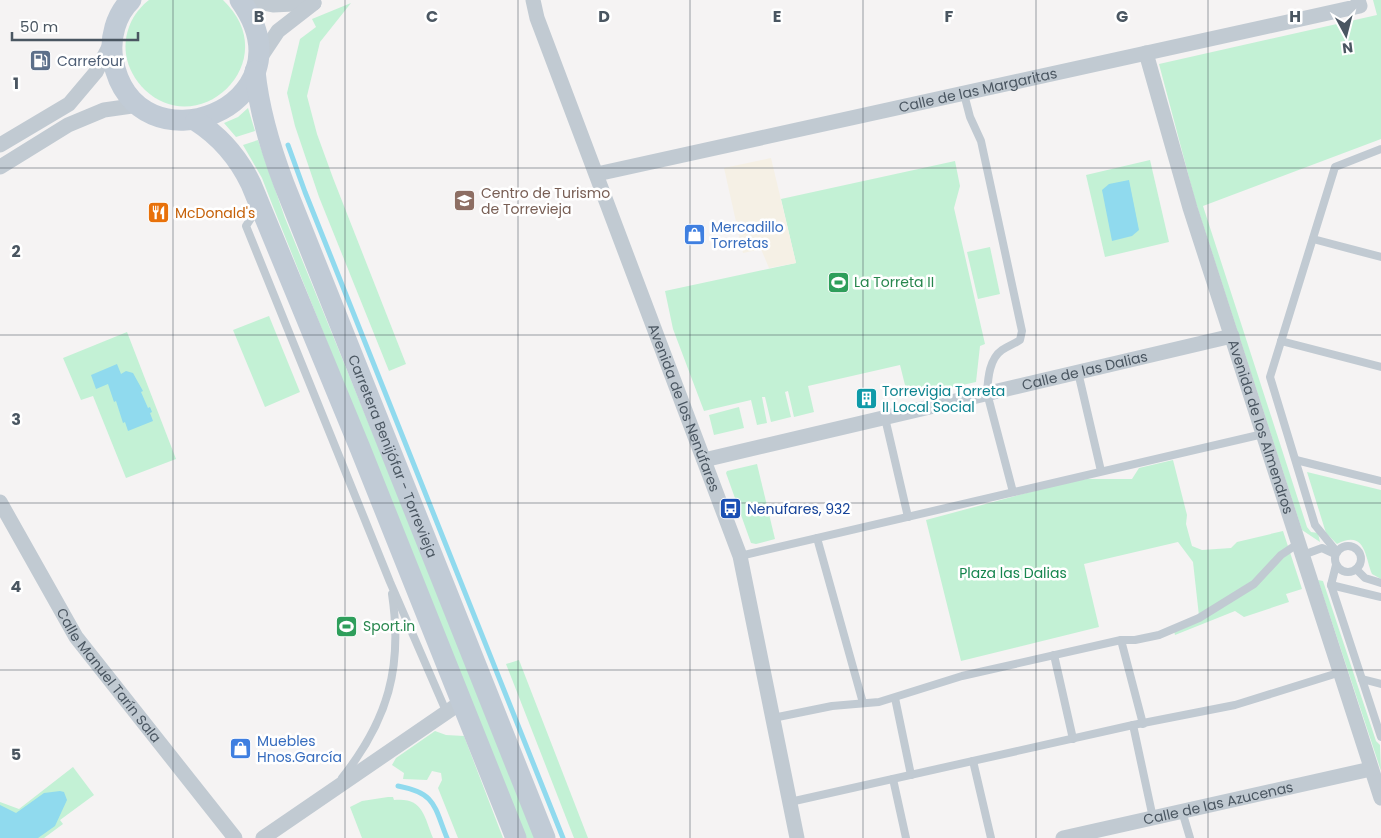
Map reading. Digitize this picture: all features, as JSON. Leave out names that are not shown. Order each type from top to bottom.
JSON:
[{"type":"main road","points":[[131,0],[117,21],[112,40],[115,69],[129,95],[139,105],[158,116],[180,121],[212,116],[226,109],[238,98],[248,86],[256,67]]},
{"type":"main road","name":"Carretera Benijófar - Torrevieja","points":[[240,0],[248,11],[257,36],[258,103],[266,134],[284,184],[545,838]]},
{"type":"main road","name":"Carretera Benijófar - Torrevieja","points":[[196,120],[220,140],[236,158],[260,205],[454,706],[516,838]]},
{"type":"street","points":[[249,0],[273,5],[318,2]]},
{"type":"street","name":"Avenida de los Nenúfares","points":[[521,0],[537,18]]},
{"type":"street","name":"Avenida de los Nenúfares","points":[[533,0],[537,18],[740,556],[797,838]]},
{"type":"street","points":[[256,67],[278,31],[318,2]]},
{"type":"street","name":"Calle de las Margaritas","points":[[597,174],[964,94],[1359,3]]},
{"type":"street","points":[[0,145],[69,104],[96,72],[112,40]]},
{"type":"street","name":"Avenida de los Almendros","points":[[1146,53],[1190,208],[1381,798]]},
{"type":"street","points":[[0,167],[68,125],[104,110],[139,105]]},
{"type":"street","name":"Calle de las Dalias","points":[[704,460],[1232,336]]},
{"type":"street","name":"Calle Manuel Tarín Sala","points":[[0,502],[76,638],[235,838]]},
{"type":"street","points":[[263,838],[454,706]]},
{"type":"street","name":"Calle de las Azucenas","points":[[1063,838],[1092,835],[1182,811],[1372,769]]},
{"type":"lane","points":[[964,94],[981,141],[1022,331],[1020,340],[999,352],[993,360],[987,393],[1013,492]]},
{"type":"lane","points":[[1381,150],[1335,167],[1270,377],[1315,525],[1336,553],[1332,585],[1381,737]]},
{"type":"lane","points":[[260,205],[246,226],[390,582],[454,706]]},
{"type":"lane","points":[[1313,239],[1381,257]]},
{"type":"lane","points":[[1281,341],[1381,366]]},
{"type":"lane","points":[[1078,372],[1101,471]]},
{"type":"lane","points":[[885,418],[908,517]]},
{"type":"lane","points":[[740,556],[1263,434]]},
{"type":"lane","points":[[1296,460],[1381,481]]},
{"type":"lane","points":[[817,538],[863,703]]},
{"type":"lane","points":[[1336,553],[1343,546],[1355,548],[1361,558],[1356,569]]},
{"type":"lane","points":[[773,718],[832,706],[894,698],[962,676],[1121,640],[1154,637],[1199,618],[1254,584],[1280,555],[1301,549],[1322,548],[1336,553]]},
{"type":"lane","points":[[1336,565],[1344,571]]},
{"type":"lane","points":[[1332,585],[1344,571],[1356,569]]},
{"type":"lane","points":[[1356,569],[1365,578],[1381,584]]},
{"type":"lane","points":[[334,789],[367,744],[378,722],[391,686],[396,657],[396,634],[390,582]]},
{"type":"lane","points":[[1332,585],[1381,597]]},
{"type":"lane","points":[[1121,640],[1143,724]]},
{"type":"lane","points":[[1054,655],[1073,739]]},
{"type":"lane","points":[[790,802],[1235,705],[1341,672]]},
{"type":"lane","points":[[1362,679],[1381,684]]},
{"type":"lane","points":[[894,698],[911,775]]},
{"type":"lane","points":[[1133,726],[1153,818]]},
{"type":"lane","points":[[973,761],[991,838]]},
{"type":"lane","points":[[893,779],[906,838]]},
{"type":"lane","points":[[1182,811],[1190,838]]},
{"type":"green space","points":[[149,0],[223,0],[240,23],[245,47],[241,69],[228,87],[210,100],[189,106],[167,104],[141,86],[132,74],[128,64],[125,46],[130,24],[138,11]]},
{"type":"green space","points":[[1373,0],[1381,0],[1381,139],[1203,206],[1307,527],[1311,532],[1318,533],[1320,542],[1302,530],[1195,200],[1159,64],[1377,15]]},
{"type":"green space","points":[[351,3],[320,42],[307,96],[317,134],[333,178],[406,364],[389,371],[319,197],[295,126],[287,93],[300,39],[316,27],[312,19]]},
{"type":"green space","points":[[248,108],[255,131],[236,137],[224,123],[238,117]]},
{"type":"green space","points":[[258,140],[285,218],[496,736],[535,838],[525,838],[262,178],[243,145]]},
{"type":"green space","points":[[1150,160],[1169,242],[1105,257],[1086,175]]},
{"type":"green space","name":"La Torreta II","points":[[955,161],[960,186],[954,208],[985,344],[980,346],[976,382],[908,397],[900,365],[808,386],[814,412],[794,417],[788,391],[785,392],[791,417],[771,422],[765,397],[762,397],[767,423],[757,425],[751,400],[704,411],[673,329],[665,291],[796,263],[781,199]]},
{"type":"green space","points":[[990,247],[1000,294],[978,299],[967,252]]},
{"type":"green space","points":[[269,316],[300,392],[265,407],[233,330]]},
{"type":"green space","points":[[127,332],[176,459],[126,478],[93,396],[81,400],[63,358]]},
{"type":"green space","points":[[739,407],[744,428],[714,435],[709,415]]},
{"type":"green space","name":"Plaza las Dalias","points":[[1173,460],[1187,515],[1186,524],[1192,546],[1202,550],[1231,548],[1237,542],[1283,531],[1302,589],[1286,594],[1289,602],[1244,617],[1235,611],[1175,635],[1173,627],[1199,616],[1193,562],[1178,542],[1084,564],[1099,627],[961,661],[926,520],[1071,481],[1132,479],[1139,468]]},
{"type":"green space","points":[[757,464],[775,539],[756,544],[751,543],[726,473],[727,471]]},
{"type":"green space","points":[[1307,472],[1381,490],[1381,579],[1372,574],[1363,547],[1359,543],[1354,540],[1347,540],[1337,544],[1326,533]]},
{"type":"green space","points":[[1318,580],[1323,581],[1376,741],[1380,745],[1381,771]]},
{"type":"green space","points":[[519,660],[588,838],[574,838],[506,664]]},
{"type":"green space","points":[[435,731],[446,735],[464,736],[503,838],[458,838],[438,788],[442,780],[441,773],[432,771],[427,780],[403,779],[404,773],[392,765],[396,758]]},
{"type":"green space","points":[[73,767],[94,795],[60,820],[63,824],[44,838],[0,838],[0,802],[19,809]]},
{"type":"green space","points":[[388,797],[417,805],[433,838],[362,838],[350,807],[362,801]]},
{"type":"sand","points":[[771,158],[796,263],[769,268],[761,249],[743,253],[724,168]]},
{"type":"water","points":[[1129,180],[1139,230],[1132,236],[1112,241],[1102,190],[1109,184]]},
{"type":"water","points":[[117,364],[121,374],[126,371],[133,373],[143,391],[141,392],[148,408],[150,407],[152,412],[150,413],[153,421],[128,431],[125,422],[123,423],[116,401],[114,402],[108,384],[96,389],[91,375]]},
{"type":"water","points":[[64,792],[67,800],[55,826],[38,838],[0,838],[0,805],[16,813],[44,793]]},
{"type":"waterway","points":[[288,145],[305,192],[563,838]]},
{"type":"waterway","points":[[398,786],[427,797],[436,809],[447,838]]},
{"type":"place","name":"Carrefour","points":[[41,61]]},
{"type":"place","name":"Centro de Turismo de Torrevieja","points":[[465,201]]},
{"type":"place","name":"McDonald's","points":[[159,213]]},
{"type":"place","name":"Mercadillo Torretas","points":[[695,235]]},
{"type":"place","name":"La Torreta II","points":[[838,282]]},
{"type":"place","name":"Torrevigia Torreta II Local Social","points":[[866,399]]},
{"type":"place","name":"Nenufares, 932","points":[[731,509]]},
{"type":"place","name":"Sport.in","points":[[347,626]]},
{"type":"place","name":"Muebles Hnos.García","points":[[241,749]]}]
